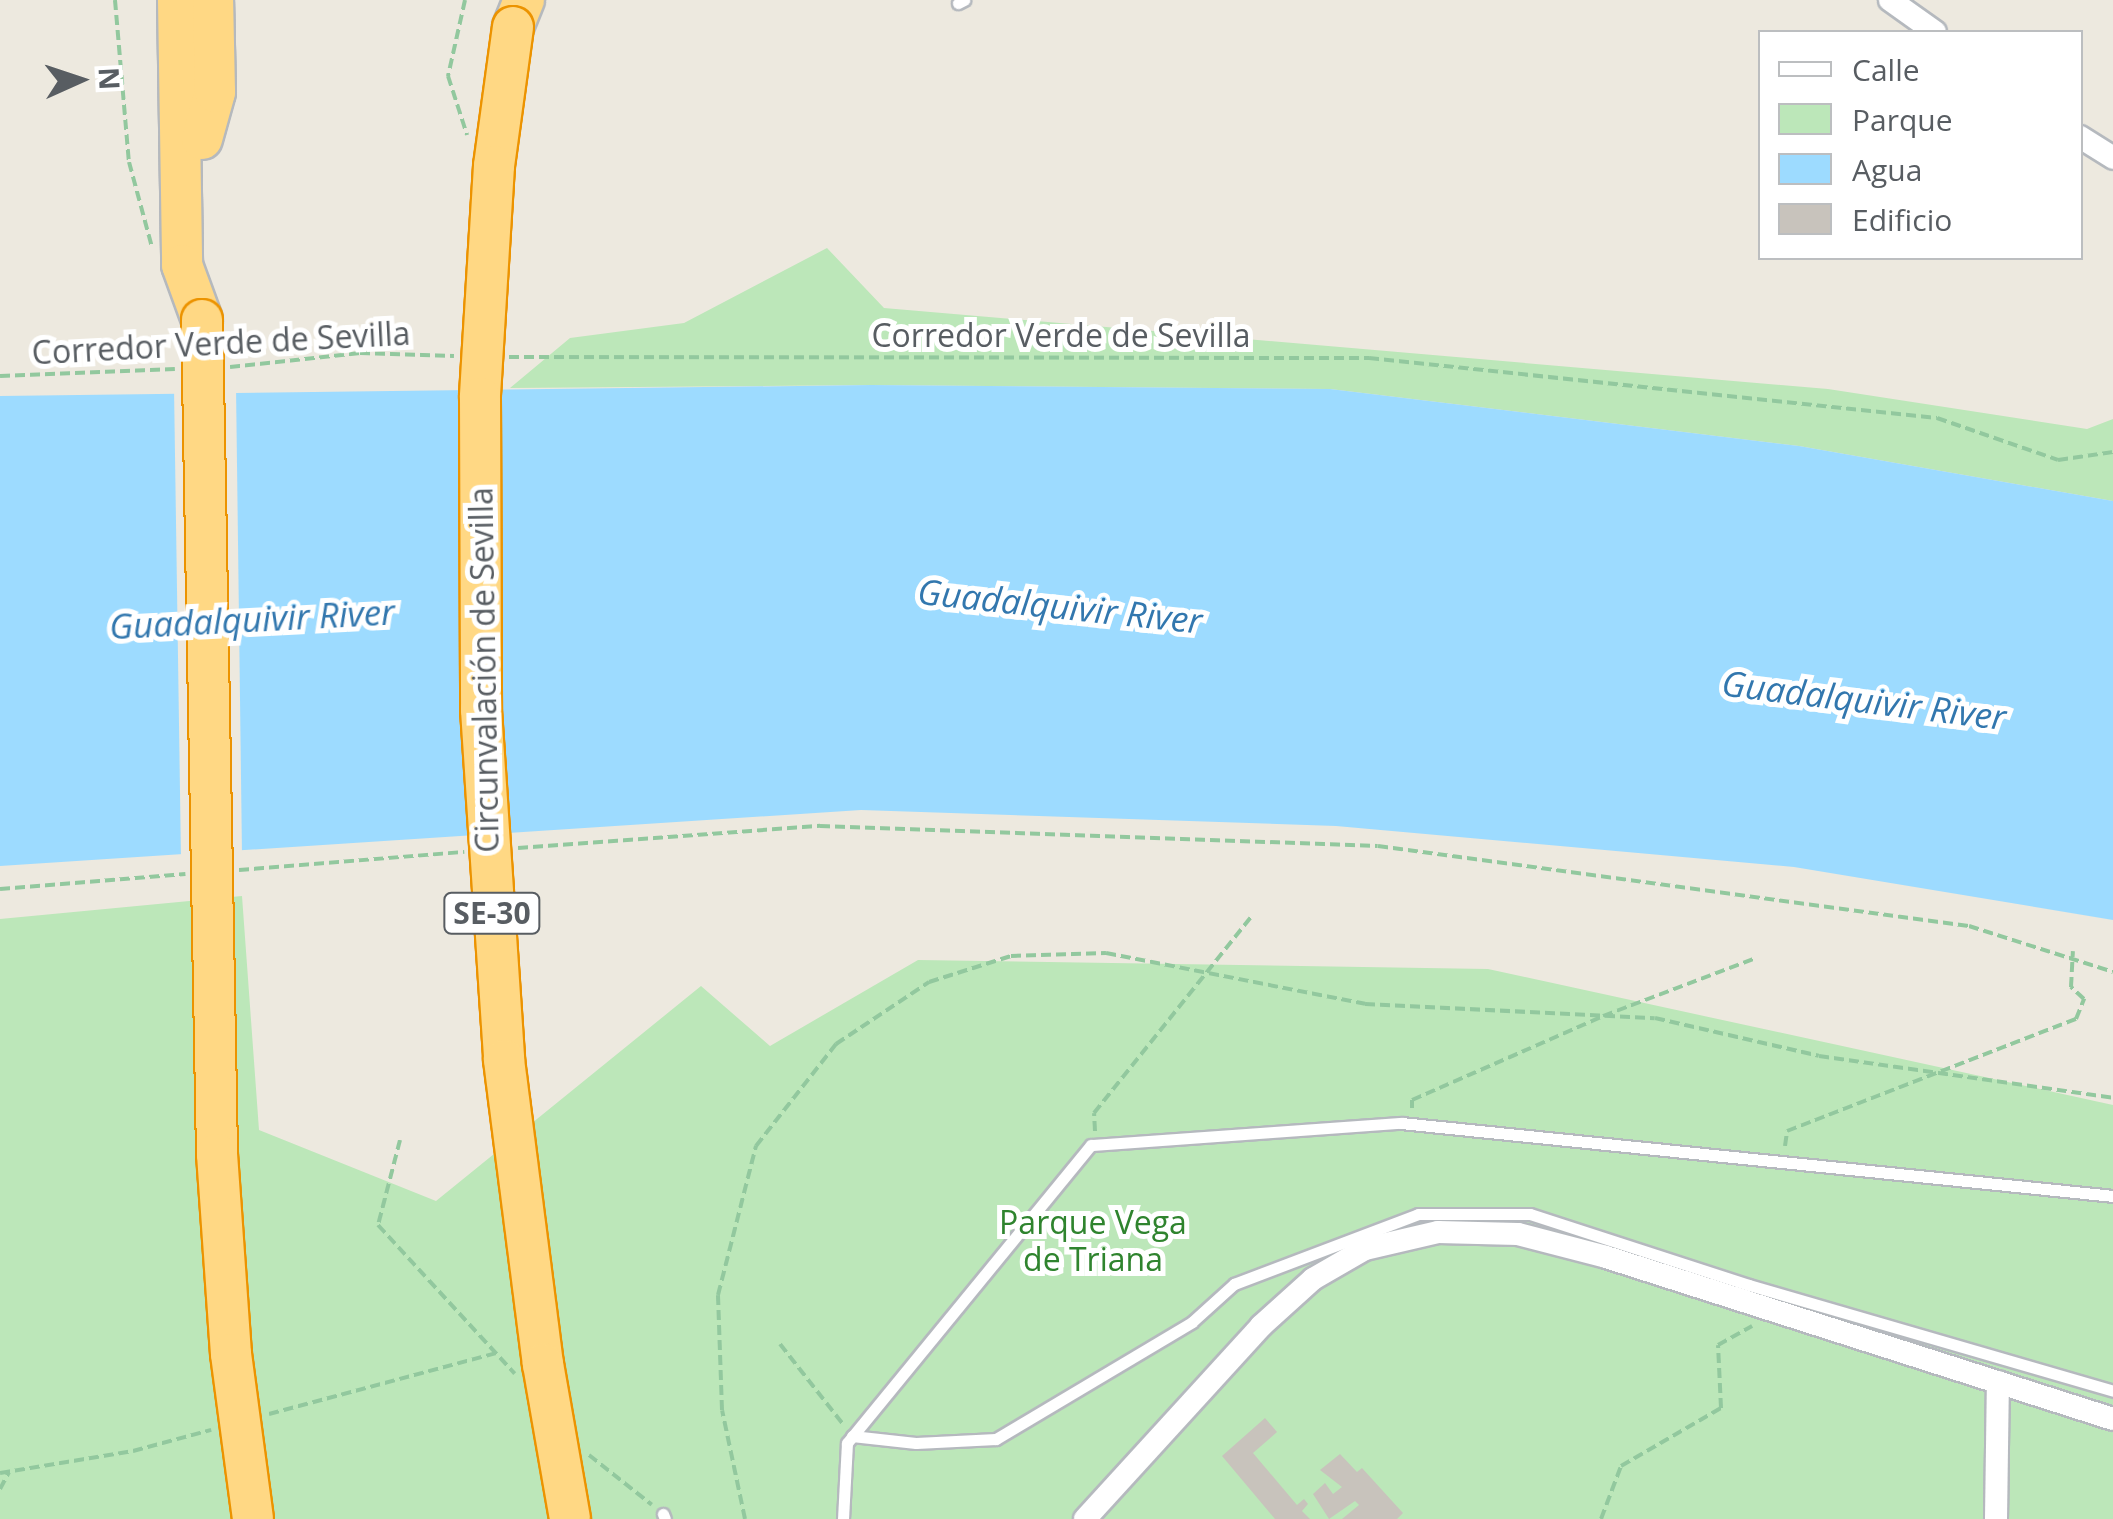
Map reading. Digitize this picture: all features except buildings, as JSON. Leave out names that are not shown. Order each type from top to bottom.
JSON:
[{"type":"highway","points":[[178,0],[182,266],[202,320]]},
{"type":"highway","points":[[194,0],[202,138],[218,1173],[230,1354],[253,1519]]},
{"type":"highway","points":[[202,138],[215,92],[213,0]]},
{"type":"highway","name":"Circunvalación de Sevilla","points":[[515,9],[494,166],[484,321],[478,496],[481,710],[504,1060],[543,1364],[570,1519]]},
{"type":"street","points":[[1890,0],[1932,30]]},
{"type":"street","points":[[2083,139],[2113,158]]},
{"type":"street","points":[[1085,1519],[1261,1326],[1313,1279],[1365,1249],[1438,1232],[1518,1234],[2113,1419]]},
{"type":"street","points":[[1996,1519],[1998,1382]]},
{"type":"lane","points":[[843,1519],[847,1443],[1096,1144],[1411,1124],[2113,1196]]},
{"type":"lane","points":[[852,1436],[916,1443],[996,1439],[1192,1322],[1234,1284],[1418,1214],[1530,1214],[1749,1285],[2113,1391]]},
{"type":"path","points":[[114,0],[129,162],[154,256]]},
{"type":"path","name":"Corredor Verde de Sevilla","points":[[222,367],[278,365],[360,352],[471,356]]},
{"type":"path","name":"Corredor Verde de Sevilla","points":[[508,358],[1369,358],[1937,418],[2058,460],[2113,452]]},
{"type":"path","name":"Corredor Verde de Sevilla","points":[[0,376],[185,369]]},
{"type":"path","points":[[503,849],[820,826],[1378,846],[1968,926],[2113,972]]},
{"type":"path","points":[[231,870],[483,850]]},
{"type":"path","points":[[0,890],[192,874]]},
{"type":"path","points":[[1096,1144],[1094,1113],[1252,916]]},
{"type":"path","points":[[1784,1161],[1786,1132],[2076,1018],[2084,999],[2071,987],[2073,951]]},
{"type":"path","points":[[746,1519],[722,1410],[718,1296],[756,1146],[836,1044],[929,982],[1011,956],[1106,953],[1365,1004],[1655,1018],[1819,1056],[2113,1098]]},
{"type":"path","points":[[1411,1124],[1412,1100],[1603,1016],[1756,958]]},
{"type":"path","points":[[400,1140],[378,1224],[521,1381]]},
{"type":"path","points":[[1601,1519],[1621,1466],[1722,1408],[1718,1345],[1778,1312]]},
{"type":"path","points":[[780,1344],[852,1436]]},
{"type":"path","points":[[582,1448],[664,1516]]},
{"type":"path","points":[[0,1489],[9,1472]]},
{"type":"green space","points":[[827,248],[884,308],[1828,389],[2087,429],[2113,419],[2113,501],[1799,446],[1330,389],[871,385],[510,388],[570,338],[684,323]]},
{"type":"green space","name":"Parque Vega de Triana","points":[[242,896],[259,1130],[436,1201],[701,986],[770,1046],[918,960],[1488,969],[2113,1105],[2113,1519],[0,1519],[0,919]]},
{"type":"water","name":"Guadalquivir River","points":[[871,385],[1330,389],[1799,446],[2113,501],[2113,920],[1794,867],[1336,826],[861,810],[0,866],[0,396]]},
{"type":"pier","points":[[236,386],[242,855],[181,859],[174,387]]}]
